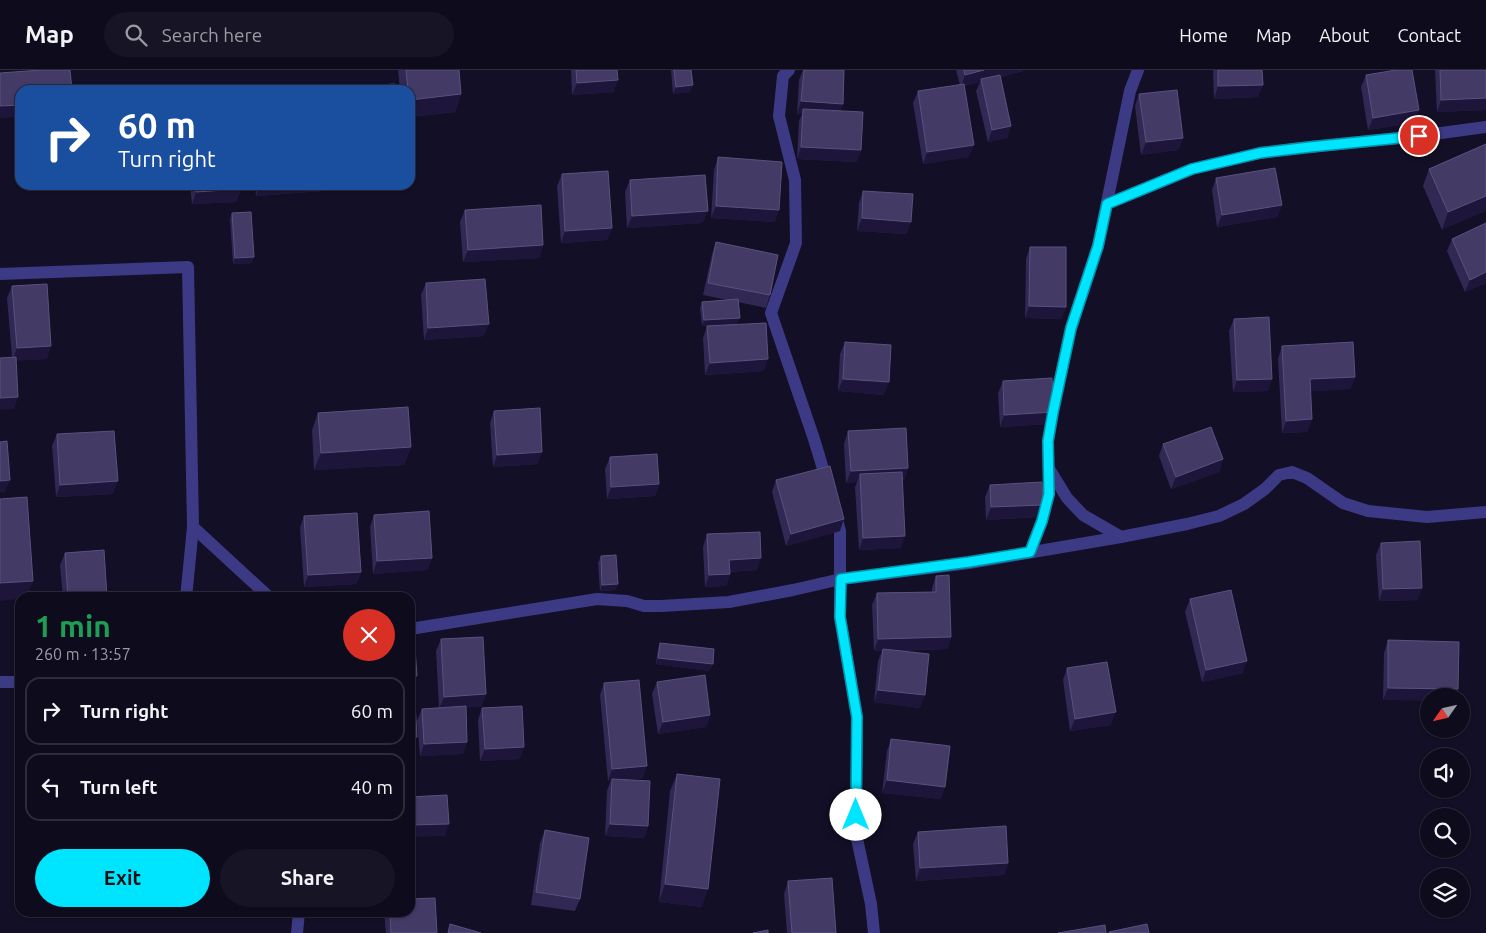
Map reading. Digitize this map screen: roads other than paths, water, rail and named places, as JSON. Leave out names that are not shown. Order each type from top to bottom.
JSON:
[{"type":"street","points":[[789,70],[783,76],[779,116],[795,180],[796,243],[771,313],[814,439],[829,491]]},
{"type":"street","points":[[1030,552],[1042,521],[1049,494],[1048,441],[1071,328],[1098,246],[1130,91],[1138,70]]},
{"type":"street","points":[[1107,204],[1192,169],[1260,153],[1419,136],[1486,126]]},
{"type":"street","points":[[0,274],[188,267],[193,527],[187,592]]},
{"type":"street","points":[[1050,470],[1067,498],[1083,515],[1121,537]]},
{"type":"street","points":[[415,627],[597,599],[628,601],[644,606],[729,602],[841,579],[969,562],[1121,537],[1219,516],[1244,504],[1265,489],[1279,475],[1292,472],[1307,478],[1343,503],[1368,511],[1427,517],[1486,512]]},
{"type":"street","points":[[833,506],[840,531],[840,617],[857,717],[856,834],[871,904],[874,933]]},
{"type":"street","points":[[193,527],[263,592]]},
{"type":"street","points":[[0,682],[15,682]]},
{"type":"street","points":[[297,933],[299,917]]}]
